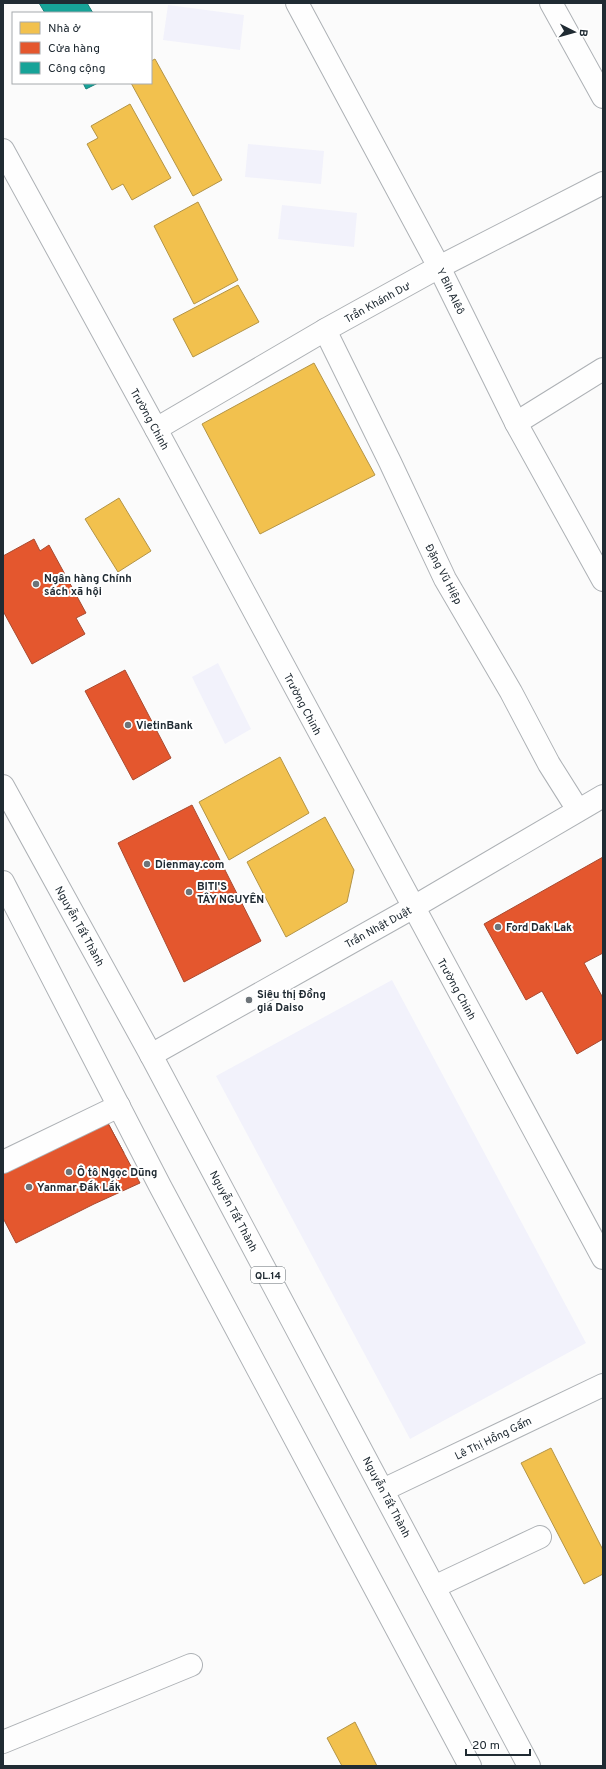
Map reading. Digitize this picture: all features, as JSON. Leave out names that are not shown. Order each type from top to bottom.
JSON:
[{"type":"street","name":"Y Bih Alêô","points":[[297,3],[439,267],[516,423],[603,580]]},
{"type":"street","points":[[551,3],[603,97]]},
{"type":"street","name":"Trường Chinh","points":[[3,150],[156,429],[412,908],[603,1258]]},
{"type":"street","name":"Trần Khánh Dư","points":[[156,429],[325,330],[439,267],[603,183]]},
{"type":"street","name":"Đặng Vũ Hiệp","points":[[325,330],[390,462],[445,579],[511,692],[549,764],[578,810]]},
{"type":"street","points":[[516,423],[603,369]]},
{"type":"street","name":"Nguyễn Tất Thành","points":[[3,786],[151,1055],[529,1766]]},
{"type":"street","name":"Trần Nhật Duật","points":[[151,1055],[412,908],[603,796]]},
{"type":"street","points":[[3,882],[119,1106],[470,1766]]},
{"type":"street","points":[[3,1162],[119,1106]]},
{"type":"street","name":"Lê Thị Hồng Gấm","points":[[383,1490],[603,1385]]},
{"type":"street","points":[[434,1587],[540,1537]]},
{"type":"street","points":[[3,1742],[191,1665]]},
{"type":"shaded area","points":[[168,5],[244,15],[240,50],[163,40]]},
{"type":"shaded area","points":[[248,144],[324,151],[321,184],[245,177]]},
{"type":"shaded area","points":[[282,205],[357,213],[354,247],[278,239]]},
{"type":"shaded area","points":[[218,663],[251,729],[225,744],[192,677]]},
{"type":"shaded area","points":[[392,980],[586,1343],[410,1439],[216,1076]]},
{"type":"building: Nhà ở","points":[[155,59],[222,180],[193,196],[132,84],[152,84],[152,60]]},
{"type":"building: Nhà ở","points":[[130,104],[171,178],[132,200],[123,184],[112,190],[87,144],[98,138],[91,126]]},
{"type":"building: Nhà ở","points":[[198,202],[238,280],[194,304],[154,226]]},
{"type":"building: Nhà ở","points":[[238,285],[259,322],[193,357],[173,319]]},
{"type":"building: Nhà ở","points":[[314,363],[375,475],[260,534],[202,424]]},
{"type":"building: Nhà ở","points":[[119,498],[151,551],[118,572],[85,519]]},
{"type":"building: Nhà ở","points":[[280,757],[309,813],[229,860],[199,802]]},
{"type":"building: Nhà ở","points":[[325,817],[354,870],[347,902],[286,937],[247,862]]},
{"type":"building: Nhà ở","points":[[551,1448],[603,1550],[603,1574],[584,1584],[521,1463]]},
{"type":"building: Nhà ở","points":[[355,1722],[377,1766],[342,1766],[327,1738]]},
{"type":"building: Cửa hàng","name":"Ngân hàng Chính sách xã hội","points":[[34,539],[40,551],[49,545],[86,613],[76,618],[85,634],[32,664],[3,611],[3,556]]},
{"type":"building: Cửa hàng","name":"VietinBank","points":[[125,670],[171,758],[133,780],[85,691]]},
{"type":"building: Cửa hàng","name":"BITI'S TÂY NGUYÊN","points":[[192,805],[261,941],[184,982],[118,843]]},
{"type":"building: Cửa hàng","points":[[603,857],[603,953],[584,963],[603,998],[603,1039],[577,1054],[542,991],[526,1000],[484,924]]},
{"type":"building: Cửa hàng","name":"Yanmar Đắk Lắk","points":[[103,1114],[124,1153],[3,1213],[3,1162]]},
{"type":"building: Cửa hàng","name":"Ô tô Ngọc Dũng","points":[[103,1114],[140,1183],[16,1243],[3,1218],[3,1161]]},
{"type":"building: Công cộng","points":[[39,3],[87,3],[92,12],[44,12]]},
{"type":"building: Công cộng","points":[[84,84],[96,84],[86,89]]},
{"type":"place","name":"Ngân hàng Chính sách xã hội","points":[[36,584]]},
{"type":"place","name":"VietinBank","points":[[128,725]]},
{"type":"place","name":"Dienmay.com","points":[[147,864]]},
{"type":"place","name":"BITI'S TÂY NGUYÊN","points":[[189,892]]},
{"type":"place","name":"Ford Dak Lak","points":[[498,927]]},
{"type":"place","name":"Siêu thị Đồng giá Daiso","points":[[249,1000]]},
{"type":"place","name":"Ô tô Ngọc Dũng","points":[[69,1172]]},
{"type":"place","name":"Yanmar Đắk Lắk","points":[[29,1187]]}]
